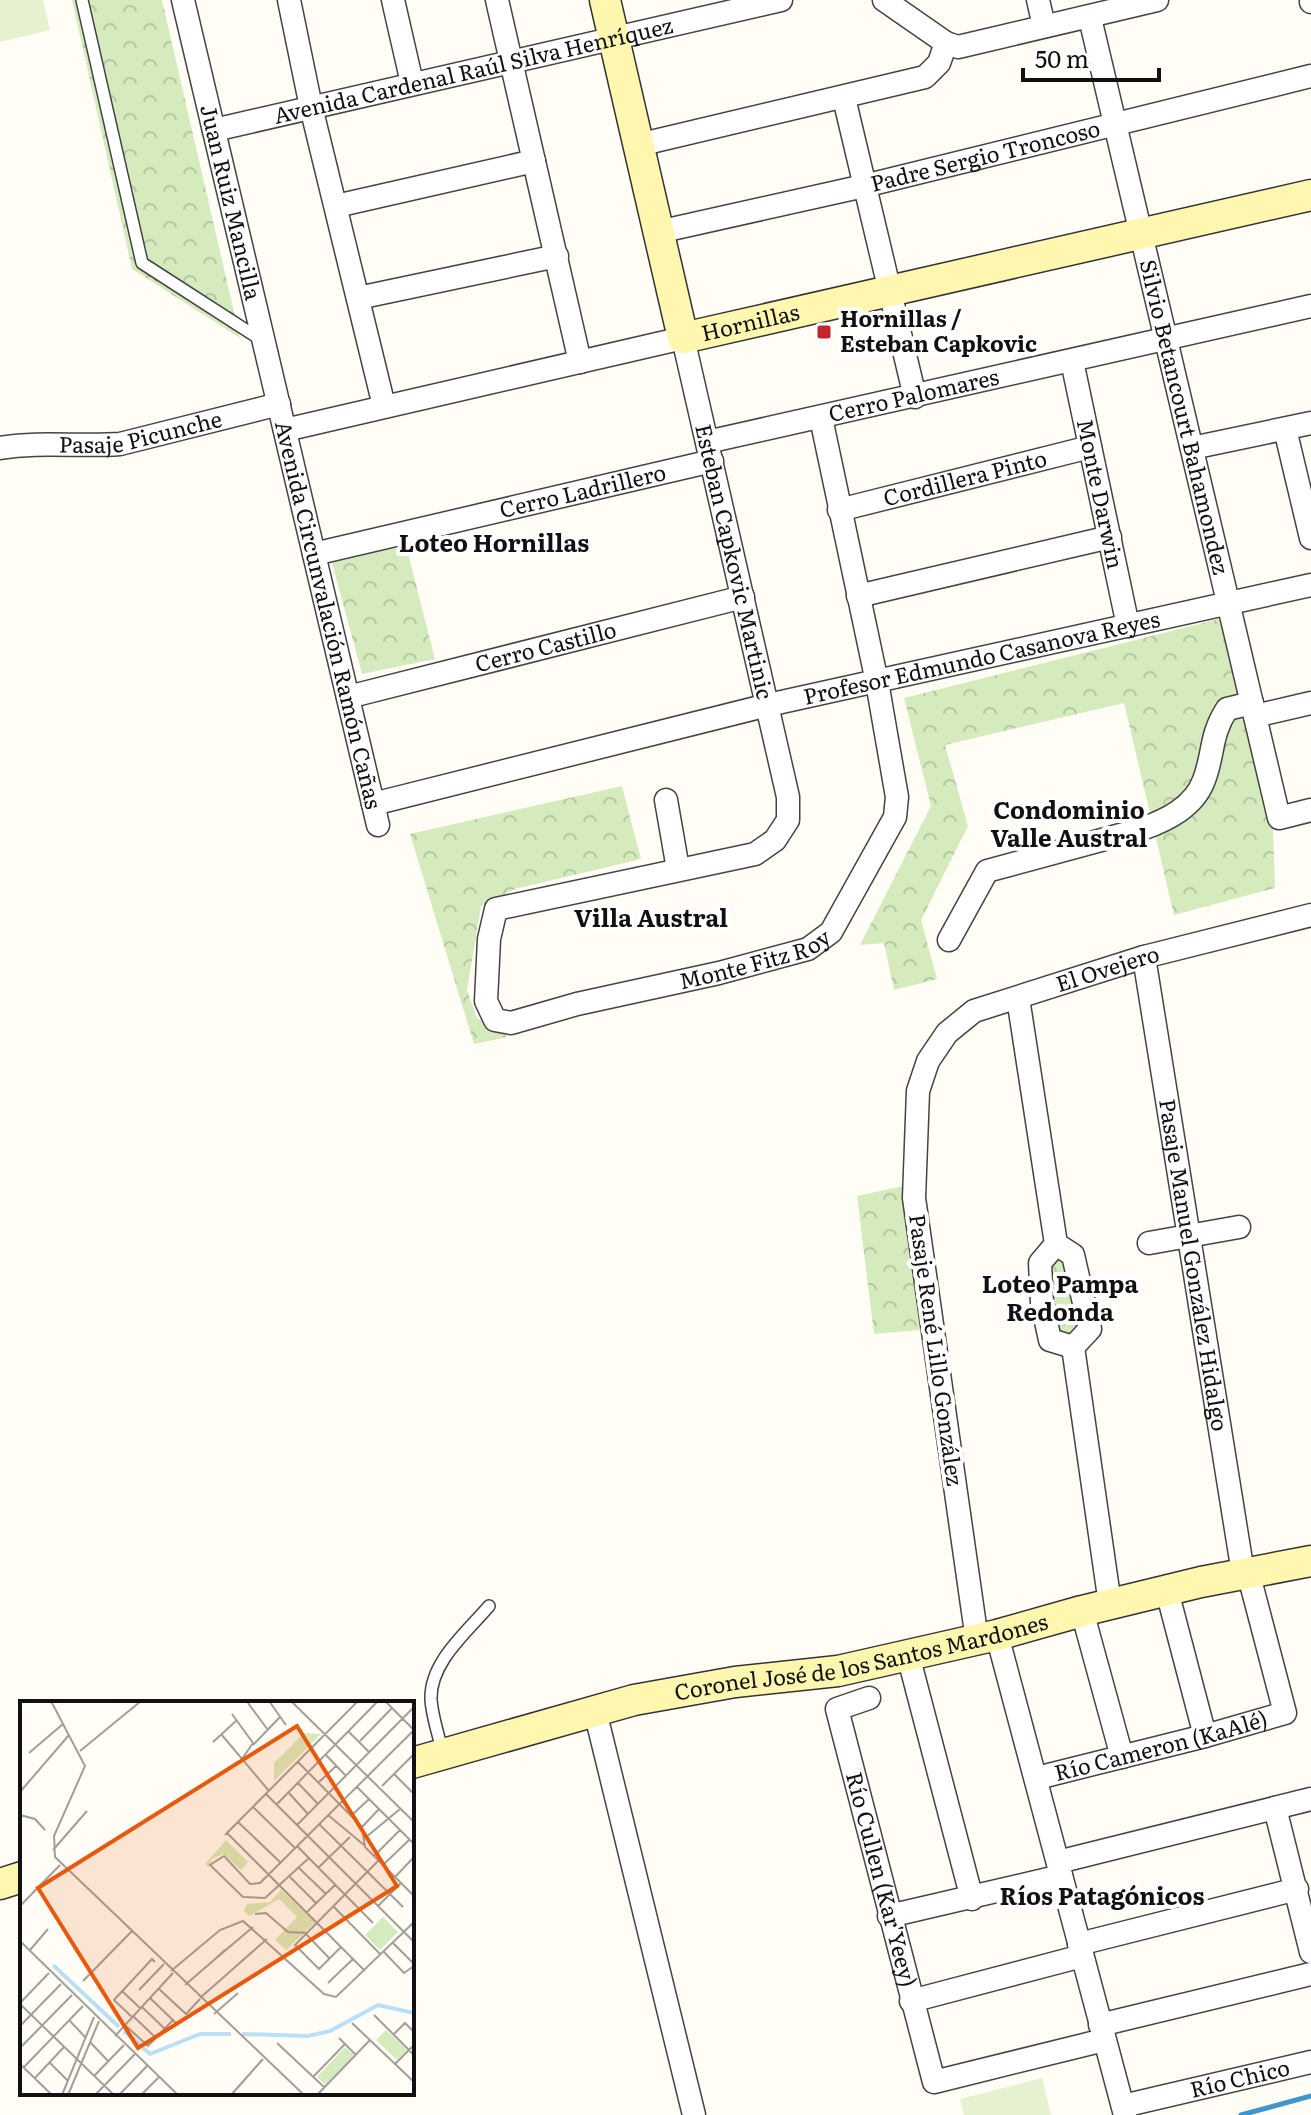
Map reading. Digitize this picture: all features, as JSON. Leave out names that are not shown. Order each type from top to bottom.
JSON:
[{"type":"street","name":"Juan Ruiz Mancilla","points":[[183,0],[279,404]]},
{"type":"street","points":[[289,0],[311,107],[384,406]]},
{"type":"street","points":[[393,0],[412,83]]},
{"type":"street","points":[[497,0],[580,362]]},
{"type":"street","name":"Esteban Capkovic Martinic","points":[[496,909],[755,854],[775,840],[788,820],[788,797],[768,705],[605,0]]},
{"type":"street","name":"Avenida Cardenal Raúl Silva Henríquez","points":[[214,130],[614,39],[728,6],[781,0]]},
{"type":"street","points":[[884,0],[912,8],[946,43],[958,47],[1090,18],[1142,2]]},
{"type":"street","points":[[1038,0],[1044,26]]},
{"type":"street","name":"Silvio Betancourt Bahamondez","points":[[1090,18],[1279,818],[1311,810]]},
{"type":"street","points":[[638,145],[925,77],[939,63],[946,43]]},
{"type":"street","name":"Padre Sergio Troncoso","points":[[658,232],[864,186],[1311,76]]},
{"type":"street","points":[[844,98],[915,397]]},
{"type":"street","points":[[336,206],[534,161]]},
{"type":"street","name":"Hornillas","points":[[285,430],[1311,195]]},
{"type":"street","points":[[358,298],[557,256]]},
{"type":"street","name":"Cerro Palomares","points":[[709,452],[821,418],[1311,306]]},
{"type":"street","name":"Monte Darwin","points":[[1072,361],[1128,626]]},
{"type":"street","name":"Avenida Circunvalación Ramón Cañas","points":[[279,404],[376,814]]},
{"type":"street","name":"Pasaje Picunche","points":[[0,448],[120,444],[279,404]]},
{"type":"street","name":"Monte Fitz Roy","points":[[496,909],[489,939],[486,1001],[495,1020],[511,1023],[577,1004],[719,973],[808,949],[831,932],[895,817],[897,797],[877,682],[821,418]]},
{"type":"street","points":[[1192,448],[1311,423]]},
{"type":"street","points":[[1285,429],[1311,538]]},
{"type":"street","name":"Cordillera Pinto","points":[[839,510],[1090,447]]},
{"type":"street","name":"Cerro Ladrillero","points":[[314,554],[709,452]]},
{"type":"street","points":[[858,596],[1110,537]]},
{"type":"street","name":"Profesor Edmundo Casanova Reyes","points":[[376,814],[768,705],[1311,585]]},
{"type":"street","name":"Cerro Castillo","points":[[348,697],[743,597]]},
{"type":"street","points":[[949,940],[987,871],[1142,829],[1178,812],[1193,799],[1204,781],[1216,725],[1227,709],[1311,703]]},
{"type":"street","points":[[666,800],[678,869]]},
{"type":"street","name":"El Ovejero","points":[[928,1061],[947,1033],[974,1011],[1144,957],[1311,915]]},
{"type":"street","name":"Pasaje Manuel González Hidalgo","points":[[1144,957],[1245,1572],[1285,1713]]},
{"type":"street","points":[[1018,998],[1056,1244],[1073,1255],[1090,1329],[1073,1347],[1096,1608],[1122,1757]]},
{"type":"street","name":"Pasaje René Lillo González","points":[[928,1061],[918,1091],[914,1198],[987,1637],[1037,1778],[1124,2111]]},
{"type":"street","points":[[1149,1243],[1239,1227]]},
{"type":"street","points":[[1056,1244],[1040,1263],[1042,1303],[1050,1340],[1073,1347]]},
{"type":"street","name":"Coronel José de los Santos Mardones","points":[[414,1762],[649,1697],[735,1682],[838,1671],[1245,1572],[1311,1561]]},
{"type":"street","points":[[1167,1591],[1205,1736]]},
{"type":"street","points":[[908,1655],[972,1899]]},
{"type":"street","name":"Río Cullen (Kar'Yeey)","points":[[869,1698],[837,1709],[934,2082],[1102,2033]]},
{"type":"street","points":[[595,1711],[694,2115]]},
{"type":"street","name":"Río Cameron (KaAlé)","points":[[1037,1778],[1285,1713]]},
{"type":"street","points":[[889,1916],[972,1899],[1060,1869],[1311,1799]]},
{"type":"street","points":[[1275,1808],[1311,1952]]},
{"type":"street","points":[[0,1884],[20,1878]]},
{"type":"street","points":[[911,2001],[1297,1889]]},
{"type":"street","points":[[1102,2033],[1311,1974]]},
{"type":"street","name":"Río Chico","points":[[1124,2111],[1311,2062]]},
{"type":"lane","points":[[82,0],[142,263],[264,342]]},
{"type":"lane","points":[[443,1755],[432,1706],[433,1682],[443,1661],[489,1606]]},
{"type":"green space","points":[[0,0],[43,0],[50,30],[0,42]]},
{"type":"green space","points":[[72,0],[162,0],[240,338],[132,269]]},
{"type":"green space","points":[[406,545],[435,659],[362,674],[332,563]]},
{"type":"green space","points":[[1219,619],[1273,830],[1275,888],[1174,915],[1124,703],[945,745],[968,826],[921,920],[937,979],[894,990],[884,943],[860,945],[931,806],[904,698]]},
{"type":"green space","points":[[622,786],[641,859],[515,889],[481,906],[467,990],[477,1018],[508,1037],[474,1044],[410,834]]},
{"type":"green space","points":[[908,1185],[932,1329],[874,1334],[857,1196]]},
{"type":"green space","points":[[1064,1256],[1082,1326],[1065,1339],[1055,1332],[1047,1262]]},
{"type":"green space","points":[[1042,2078],[1051,2115],[964,2115],[960,2099]]},
{"type":"waterway","points":[[1241,2115],[1311,2096]]},
{"type":"place","name":"Hornillas / Esteban Capkovic","points":[[824,332]]},
{"type":"district","name":"Loteo Hornillas","points":[[494,544]]},
{"type":"district","name":"Condominio Valle Austral","points":[[1069,825]]},
{"type":"district","name":"Villa Austral","points":[[651,919]]},
{"type":"district","name":"Loteo Pampa Redonda","points":[[1060,1299]]},
{"type":"district","name":"Ríos Patagónicos","points":[[1102,1897]]}]
